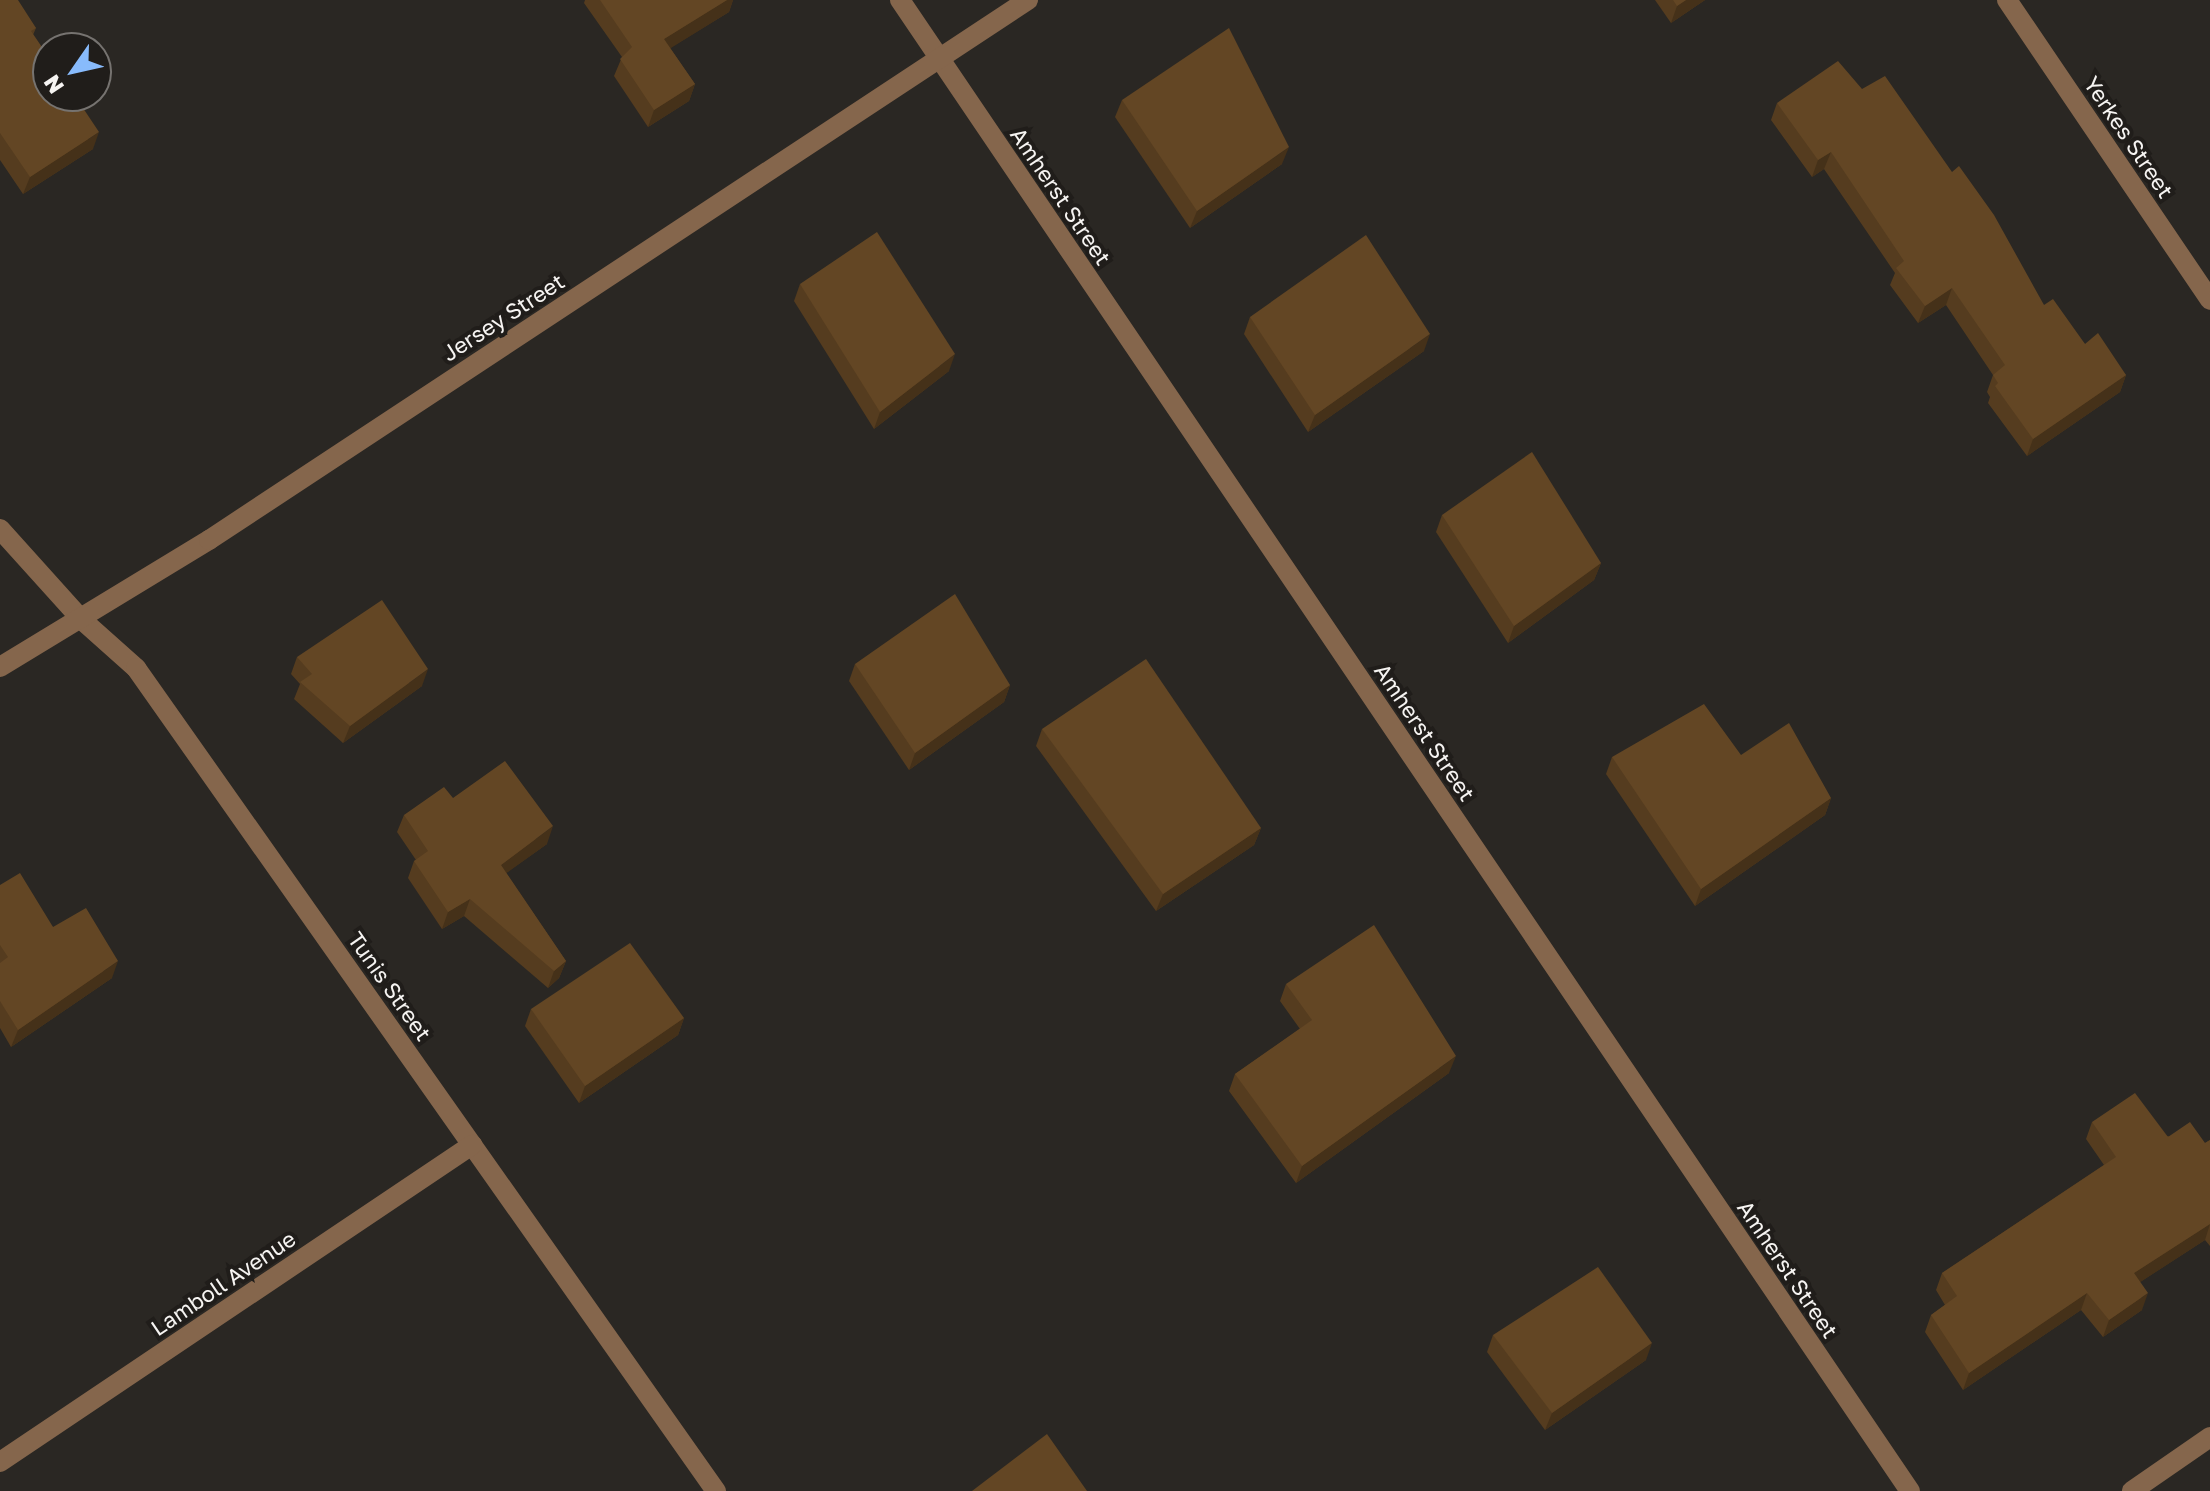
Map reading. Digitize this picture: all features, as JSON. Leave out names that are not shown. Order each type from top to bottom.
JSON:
[{"type":"street","name":"Amherst Street","points":[[900,0],[1910,1491]]},
{"type":"street","name":"Jersey Street","points":[[0,667],[209,540],[1028,0]]},
{"type":"street","name":"Yerkes Street","points":[[2007,0],[2210,300]]},
{"type":"street","name":"Tunis Street","points":[[0,529],[81,619],[136,668],[716,1491]]},
{"type":"street","name":"Lamboll Avenue","points":[[0,1462],[472,1145]]},
{"type":"street","points":[[2132,1491],[2210,1437]]},
{"type":"building","points":[[0,0],[18,0],[36,28],[31,31],[32,112],[86,112],[99,132],[30,177],[0,133]]},
{"type":"building","points":[[600,0],[727,0],[664,39],[695,84],[654,110],[620,59],[632,47]]},
{"type":"building","points":[[1229,28],[1289,147],[1197,211],[1122,100]]},
{"type":"building","points":[[1838,61],[1862,89],[1885,76],[1952,172],[1959,166],[1994,215],[2044,305],[2053,299],[2085,344],[2098,333],[2126,375],[2033,439],[1995,386],[1998,383],[1993,375],[2005,365],[1952,288],[1925,306],[1896,268],[1904,261],[1831,152],[1818,160],[1777,103]]},
{"type":"building","points":[[877,232],[955,354],[880,412],[800,284]]},
{"type":"building","points":[[1366,235],[1430,334],[1315,415],[1250,317]]},
{"type":"building","points":[[1532,452],[1601,563],[1514,626],[1442,515]]},
{"type":"building","points":[[955,594],[1010,685],[915,753],[855,664]]},
{"type":"building","points":[[382,600],[428,669],[350,726],[300,682],[312,674],[297,657]]},
{"type":"building","points":[[1146,659],[1261,828],[1163,894],[1042,729]]},
{"type":"building","points":[[1704,704],[1741,755],[1789,723],[1831,798],[1701,889],[1612,757]]},
{"type":"building","points":[[505,761],[553,826],[501,865],[566,961],[554,971],[470,899],[448,912],[414,861],[428,851],[404,815],[444,787],[453,798]]},
{"type":"building","points":[[20,873],[53,927],[86,908],[118,961],[18,1030],[0,1001],[0,963],[8,957],[0,945],[0,885]]},
{"type":"building","points":[[1374,925],[1456,1056],[1302,1166],[1235,1074],[1312,1020],[1286,984]]},
{"type":"building","points":[[630,943],[684,1018],[585,1086],[531,1009]]},
{"type":"building","points":[[2135,1093],[2168,1137],[2190,1122],[2205,1143],[2210,1140],[2210,1224],[2134,1273],[2148,1293],[2109,1320],[2087,1293],[1969,1373],[1931,1315],[1957,1296],[1942,1273],[2116,1157],[2092,1122]]},
{"type":"building","points":[[1598,1267],[1652,1343],[1552,1413],[1493,1335]]},
{"type":"building","points":[[1047,1434],[1087,1491],[972,1491]]}]
